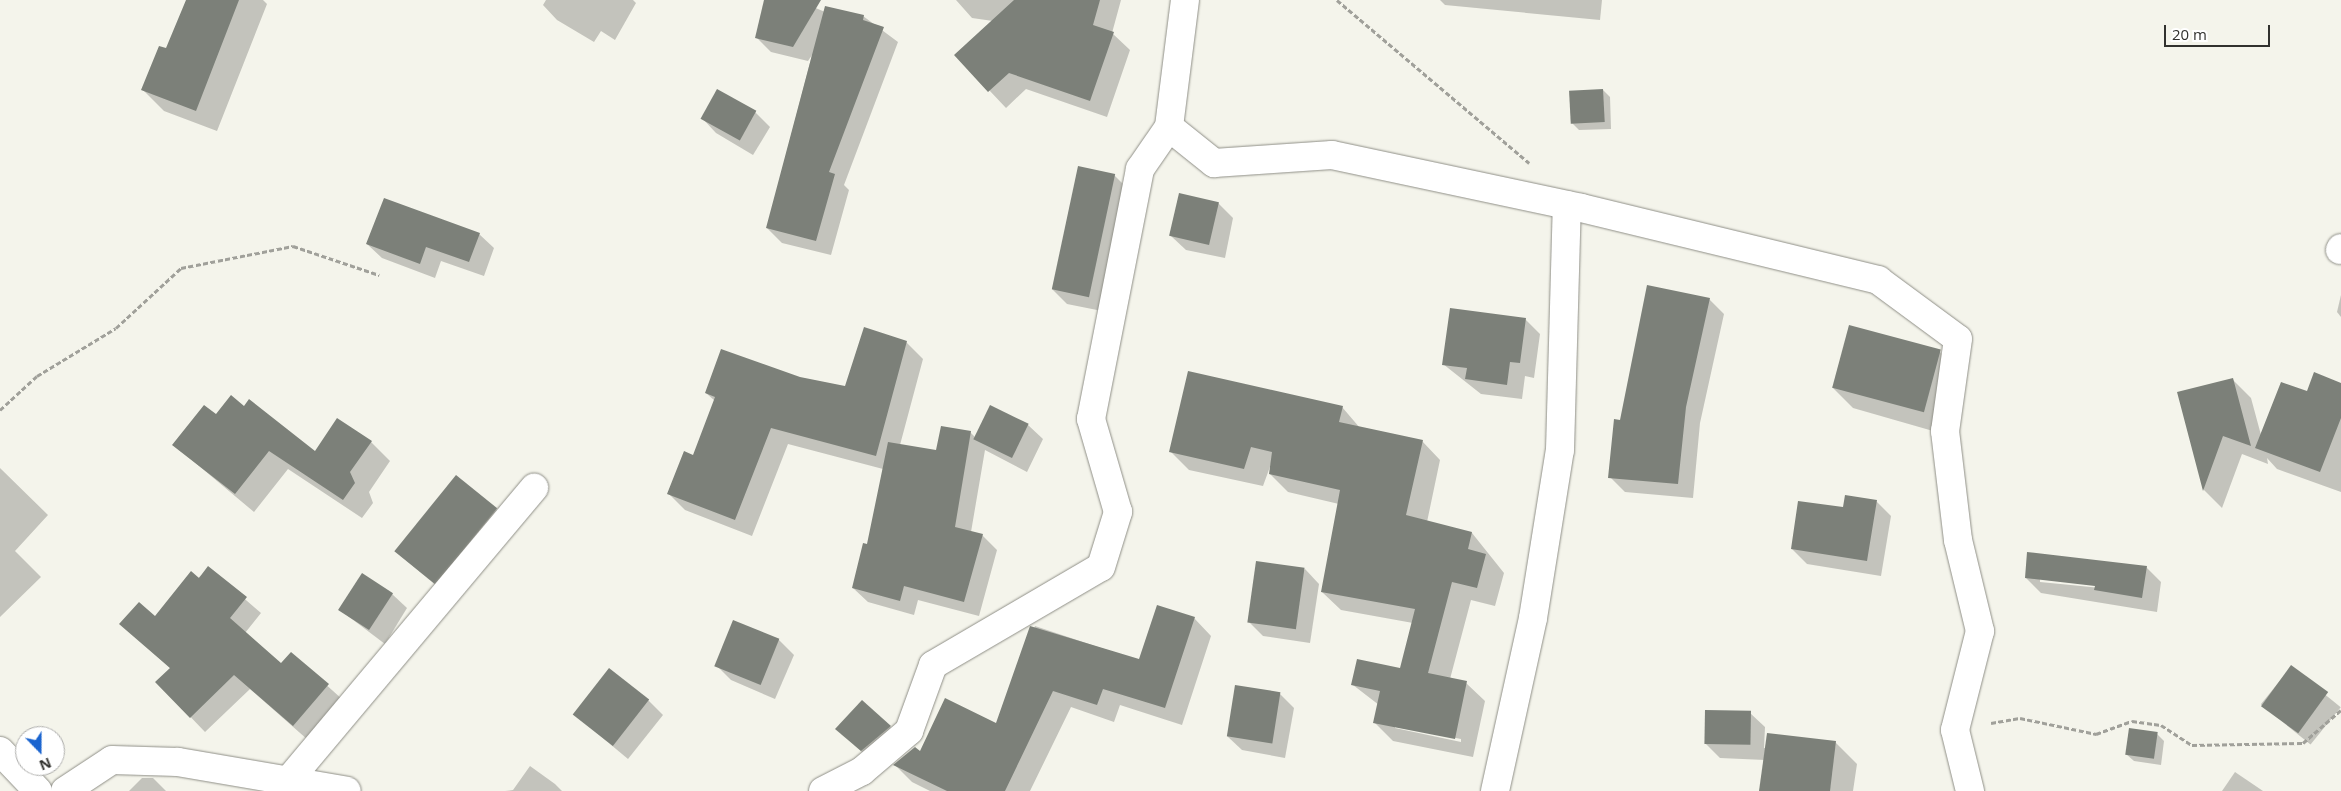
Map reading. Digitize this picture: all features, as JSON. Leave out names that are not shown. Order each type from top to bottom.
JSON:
[{"type":"street","points":[[823,791],[862,771],[909,731],[933,665],[1101,567],[1118,512],[1091,419],[1140,168],[1169,126],[1185,0]]},
{"type":"street","points":[[1169,126],[1214,163],[1332,155],[1568,205],[1878,280],[1958,339],[1945,431],[1958,540],[1980,631],[1955,730],[1970,791]]},
{"type":"street","points":[[1495,791],[1533,618],[1560,450],[1568,205]]},
{"type":"street","points":[[288,781],[534,488]]},
{"type":"street","points":[[0,751],[38,791]]},
{"type":"street","points":[[65,791],[112,760],[178,762],[347,791]]},
{"type":"path","points":[[1337,0],[1537,170]]},
{"type":"path","points":[[0,410],[37,376],[116,328],[181,268],[293,246],[379,275]]},
{"type":"path","points":[[1955,730],[2020,718],[2096,734],[2132,721],[2161,725],[2192,745],[2303,743],[2341,710]]},
{"type":"building","points":[[186,0],[239,0],[196,111],[141,90],[159,46],[166,48]]},
{"type":"building","points":[[764,0],[821,0],[793,47],[755,38]]},
{"type":"building","points":[[1014,0],[1100,0],[1093,25],[1114,32],[1090,101],[1009,73],[988,92],[954,55]]},
{"type":"building","points":[[825,6],[864,15],[863,20],[884,27],[829,172],[835,174],[816,241],[766,228]]},
{"type":"building","points":[[717,89],[756,111],[740,141],[701,119]]},
{"type":"building","points":[[1603,89],[1605,122],[1571,124],[1569,91]]},
{"type":"building","points":[[1078,166],[1115,174],[1089,297],[1052,289]]},
{"type":"building","points":[[1179,193],[1219,202],[1209,245],[1169,236]]},
{"type":"building","points":[[384,198],[480,233],[469,262],[426,247],[420,264],[366,244]]},
{"type":"building","points":[[1647,285],[1710,298],[1686,407],[1678,484],[1608,478],[1614,419],[1620,420]]},
{"type":"building","points":[[1450,308],[1526,318],[1520,363],[1510,362],[1507,385],[1465,379],[1467,368],[1442,365]]},
{"type":"building","points":[[1849,325],[1941,350],[1924,412],[1832,388]]},
{"type":"building","points":[[864,327],[907,341],[876,456],[771,428],[735,520],[667,494],[684,451],[693,455],[715,397],[705,393],[721,349],[800,377],[845,386]]},
{"type":"building","points":[[1188,371],[1343,406],[1339,422],[1423,440],[1406,515],[1472,532],[1468,549],[1486,554],[1477,588],[1452,582],[1428,673],[1467,681],[1455,739],[1373,723],[1380,691],[1351,685],[1357,659],[1400,668],[1415,609],[1321,592],[1340,490],[1269,474],[1272,452],[1251,447],[1244,469],[1169,452]]},
{"type":"building","points":[[2314,372],[2341,383],[2341,418],[2320,472],[2255,448],[2281,382],[2307,391]]},
{"type":"building","points":[[2233,378],[2251,446],[2223,436],[2203,491],[2177,392]]},
{"type":"building","points":[[231,395],[244,406],[249,399],[315,451],[337,418],[372,441],[350,472],[355,483],[343,500],[269,451],[235,494],[172,445],[204,405],[216,414]]},
{"type":"building","points":[[990,405],[1029,424],[1012,458],[973,439]]},
{"type":"building","points":[[941,426],[971,431],[955,527],[983,534],[964,602],[904,586],[900,601],[852,588],[863,543],[867,544],[888,442],[936,450]]},
{"type":"building","points":[[456,475],[497,508],[436,585],[394,551]]},
{"type":"building","points":[[1845,495],[1877,500],[1867,561],[1791,549],[1798,501],[1843,507]]},
{"type":"building","points":[[2027,552],[2147,566],[2142,598],[2094,590],[2095,586],[2025,578]]},
{"type":"building","points":[[1256,561],[1305,568],[1296,629],[1247,622]]},
{"type":"building","points":[[208,566],[247,597],[230,618],[281,663],[291,652],[329,684],[293,726],[234,675],[190,718],[155,682],[170,668],[119,624],[139,602],[155,616],[191,571],[199,578]]},
{"type":"building","points":[[362,573],[393,593],[369,630],[338,610]]},
{"type":"building","points":[[1157,605],[1195,617],[1165,708],[1103,689],[1097,705],[1053,691],[1005,791],[947,791],[893,765],[915,747],[920,751],[945,698],[996,723],[1030,626],[1139,659]]},
{"type":"building","points":[[733,620],[779,639],[761,685],[714,666]]},
{"type":"building","points":[[2291,665],[2328,692],[2298,733],[2261,706]]},
{"type":"building","points":[[609,668],[649,699],[613,746],[573,714]]},
{"type":"building","points":[[1235,685],[1280,692],[1272,744],[1227,736]]},
{"type":"building","points":[[862,700],[891,726],[861,751],[835,729]]},
{"type":"building","points":[[1705,710],[1751,711],[1750,745],[1704,744]]},
{"type":"building","points":[[2129,728],[2158,732],[2154,759],[2125,755]]},
{"type":"building","points":[[1767,733],[1836,741],[1830,791],[1759,791]]}]
